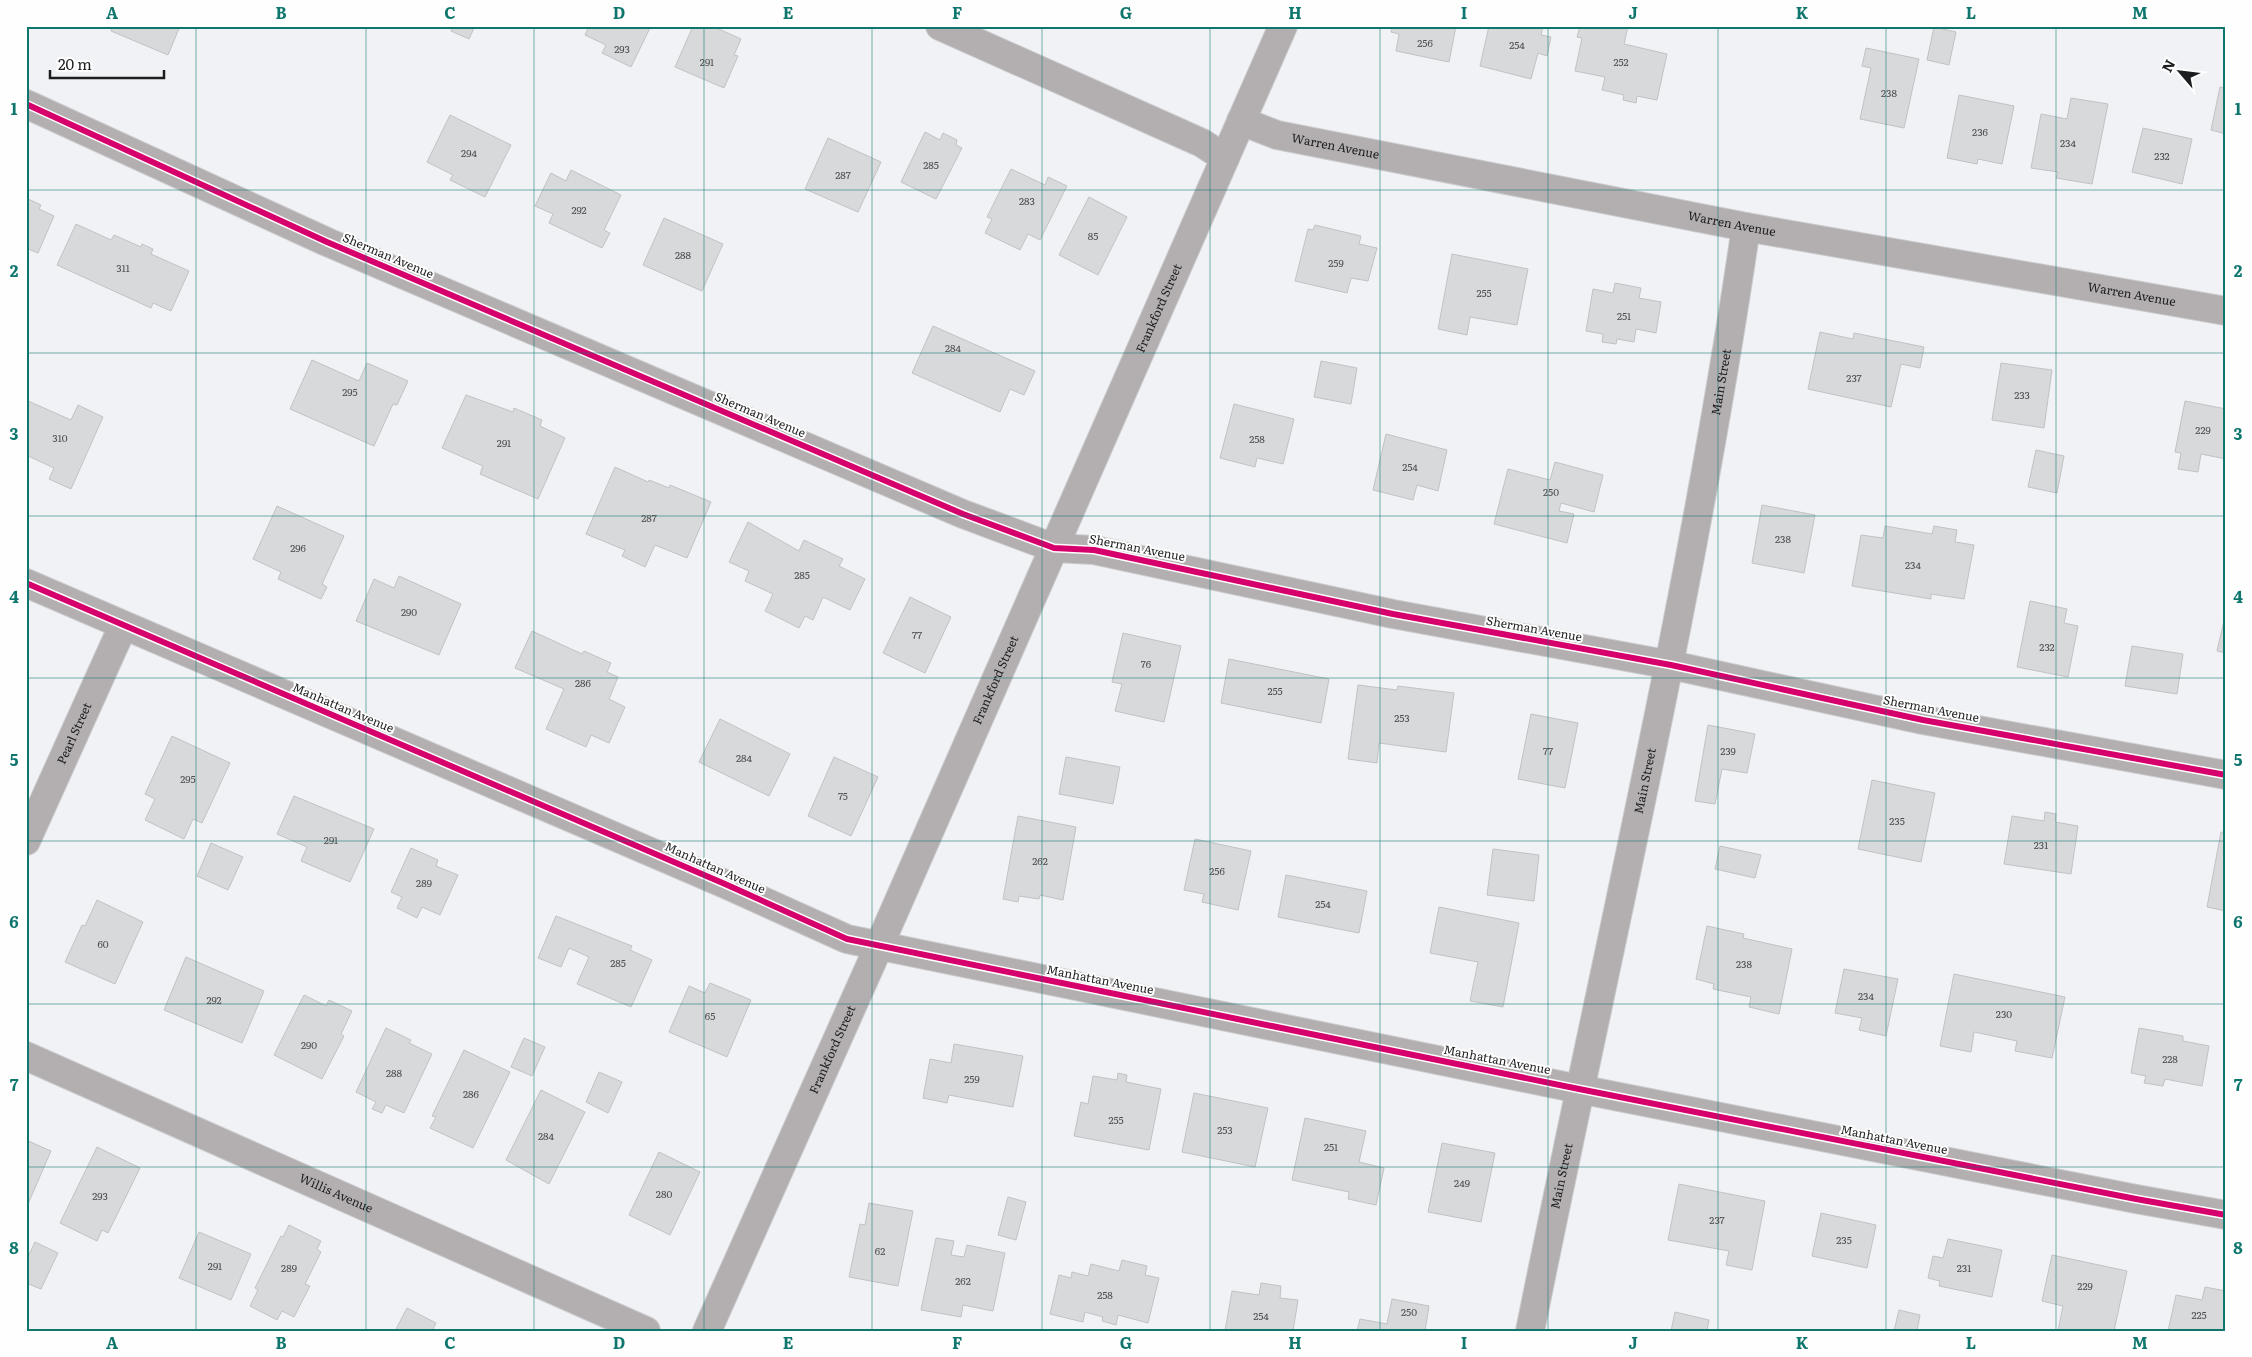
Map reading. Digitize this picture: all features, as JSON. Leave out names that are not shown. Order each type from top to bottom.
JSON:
[{"type":"street","points":[[940,26],[1202,143],[1224,158]]},
{"type":"street","name":"Frankford Street","points":[[707,1331],[879,946],[1283,26]]},
{"type":"street","name":"Sherman Avenue","points":[[26,104],[327,242],[964,514],[1054,548],[1094,550],[1394,614],[1671,665],[1923,720],[2226,775]]},
{"type":"street","name":"Warren Avenue","points":[[1242,121],[1277,134],[1746,227],[2226,311]]},
{"type":"street","name":"Main Street","points":[[1530,1331],[1579,1089],[1671,665],[1726,361],[1746,227]]},
{"type":"street","name":"Manhattan Avenue","points":[[26,583],[725,884],[847,939],[1579,1089],[2226,1215]]},
{"type":"street","name":"Pearl Street","points":[[26,841],[123,626]]},
{"type":"street","name":"Willis Avenue","points":[[26,1056],[646,1331]]},
{"type":"building","points":[[113,26],[180,26],[168,55],[111,31]]},
{"type":"building","points":[[453,26],[475,26],[469,39],[451,31]]},
{"type":"building","points":[[589,26],[651,26],[631,67],[602,53],[606,45],[585,35]]},
{"type":"building","points":[[693,26],[712,26],[741,39],[734,55],[738,56],[724,88],[675,67]]},
{"type":"building","points":[[1393,26],[1456,26],[1449,62],[1396,51],[1399,34],[1391,32]]},
{"type":"building","points":[[1489,26],[1543,26],[1541,35],[1551,37],[1547,56],[1538,53],[1531,79],[1480,66]]},
{"type":"building","points":[[1580,26],[1628,26],[1624,44],[1667,54],[1657,100],[1637,96],[1636,103],[1623,100],[1624,95],[1602,90],[1605,77],[1575,71],[1582,38],[1577,37]]},
{"type":"building","points":[[1934,27],[1956,32],[1949,65],[1927,60]]},
{"type":"building","points":[[1866,48],[1919,59],[1904,128],[1860,119],[1871,68],[1862,66]]},
{"type":"building","points":[[2220,87],[2226,88],[2226,134],[2211,130]]},
{"type":"building","points":[[1959,95],[2014,106],[2002,164],[1978,159],[1977,164],[1947,158]]},
{"type":"building","points":[[2071,98],[2108,104],[2092,184],[2056,178],[2058,172],[2031,168],[2041,114],[2067,119]]},
{"type":"building","points":[[450,115],[511,145],[485,197],[450,180],[453,175],[427,162]]},
{"type":"building","points":[[2143,128],[2192,139],[2182,184],[2132,172]]},
{"type":"building","points":[[925,132],[940,140],[943,133],[957,140],[956,145],[962,148],[936,199],[901,182]]},
{"type":"building","points":[[828,138],[881,162],[858,212],[805,189]]},
{"type":"building","points":[[1011,169],[1045,185],[1048,177],[1067,186],[1040,240],[1028,234],[1020,250],[985,233],[992,219],[987,217]]},
{"type":"building","points":[[571,170],[621,195],[604,230],[610,233],[602,248],[549,223],[553,214],[535,206],[551,173],[566,181]]},
{"type":"building","points":[[1089,197],[1127,217],[1098,275],[1059,255]]},
{"type":"building","points":[[26,198],[41,205],[39,209],[54,216],[38,253],[26,248]]},
{"type":"building","points":[[664,218],[723,244],[702,291],[643,265]]},
{"type":"building","points":[[76,224],[111,240],[114,235],[141,247],[142,244],[153,249],[151,254],[189,271],[171,311],[153,303],[151,308],[57,265]]},
{"type":"building","points":[[1315,225],[1361,236],[1359,244],[1377,248],[1368,281],[1351,278],[1347,293],[1295,281],[1308,229],[1313,230]]},
{"type":"building","points":[[1452,254],[1528,269],[1517,325],[1470,317],[1467,335],[1438,329]]},
{"type":"building","points":[[1615,283],[1641,288],[1639,298],[1661,302],[1656,333],[1636,329],[1634,342],[1617,339],[1616,344],[1602,342],[1603,334],[1586,331],[1593,289],[1613,293]]},
{"type":"building","points":[[933,326],[1035,371],[1024,395],[1010,389],[1000,412],[912,373]]},
{"type":"building","points":[[1820,332],[1853,339],[1854,333],[1924,347],[1920,368],[1901,364],[1891,407],[1808,389]]},
{"type":"building","points":[[312,360],[359,381],[367,363],[408,381],[397,405],[393,404],[374,446],[290,409]]},
{"type":"building","points":[[1321,361],[1357,368],[1351,404],[1314,397]]},
{"type":"building","points":[[2001,363],[2052,370],[2044,428],[1992,420]]},
{"type":"building","points":[[466,395],[513,412],[514,408],[542,420],[540,426],[565,438],[538,499],[480,474],[483,466],[442,448]]},
{"type":"building","points":[[26,400],[71,420],[78,405],[103,417],[71,489],[49,479],[54,468],[26,455]]},
{"type":"building","points":[[2185,401],[2226,409],[2226,459],[2201,454],[2198,472],[2178,469],[2181,453],[2175,452]]},
{"type":"building","points":[[1234,404],[1294,419],[1283,464],[1257,458],[1255,467],[1220,458]]},
{"type":"building","points":[[1386,434],[1447,450],[1438,491],[1417,485],[1413,500],[1373,490]]},
{"type":"building","points":[[2036,450],[2064,456],[2057,493],[2028,487]]},
{"type":"building","points":[[1555,462],[1603,475],[1594,512],[1561,503],[1559,511],[1574,514],[1567,543],[1494,524],[1508,469],[1550,480]]},
{"type":"building","points":[[615,467],[648,482],[649,480],[669,488],[670,485],[711,502],[687,558],[655,545],[645,567],[622,556],[625,550],[586,534]]},
{"type":"building","points":[[1762,505],[1815,515],[1804,573],[1752,563]]},
{"type":"building","points":[[277,506],[344,536],[322,584],[327,587],[321,599],[278,579],[281,572],[253,559]]},
{"type":"building","points":[[748,522],[799,551],[804,540],[843,559],[839,566],[865,579],[850,610],[823,597],[813,620],[805,616],[799,628],[765,611],[773,594],[745,581],[749,571],[729,562]]},
{"type":"building","points":[[1885,526],[1932,534],[1934,526],[1957,530],[1955,542],[1974,545],[1964,599],[1931,594],[1931,599],[1852,586],[1861,535],[1883,538]]},
{"type":"building","points":[[399,576],[461,604],[439,655],[356,621],[374,579],[394,588]]},
{"type":"building","points":[[910,597],[951,617],[925,673],[883,653]]},
{"type":"building","points":[[2030,601],[2067,609],[2064,623],[2078,626],[2068,677],[2017,667]]},
{"type":"building","points":[[2226,612],[2226,653],[2217,651]]},
{"type":"building","points":[[532,631],[582,654],[584,651],[611,663],[607,672],[618,677],[609,699],[625,707],[609,743],[591,735],[586,747],[546,729],[564,689],[515,668]]},
{"type":"building","points":[[1123,633],[1181,646],[1164,722],[1115,711],[1122,684],[1112,682]]},
{"type":"building","points":[[2132,646],[2183,654],[2177,694],[2125,686]]},
{"type":"building","points":[[1229,659],[1329,679],[1321,723],[1221,703]]},
{"type":"building","points":[[1358,685],[1397,690],[1398,686],[1454,693],[1446,752],[1379,743],[1377,763],[1348,759]]},
{"type":"building","points":[[1531,714],[1578,723],[1565,788],[1518,779]]},
{"type":"building","points":[[720,719],[790,754],[769,796],[699,762]]},
{"type":"building","points":[[1708,725],[1755,734],[1747,773],[1722,769],[1715,804],[1695,801]]},
{"type":"building","points":[[172,736],[230,763],[202,823],[193,819],[184,839],[145,820],[155,799],[145,794]]},
{"type":"building","points":[[834,757],[878,777],[851,836],[808,816]]},
{"type":"building","points":[[1066,757],[1120,767],[1113,804],[1059,794]]},
{"type":"building","points":[[1872,780],[1935,793],[1921,862],[1858,849]]},
{"type":"building","points":[[294,796],[374,829],[350,882],[301,861],[307,847],[277,834]]},
{"type":"building","points":[[2045,812],[2056,814],[2055,822],[2078,826],[2071,874],[2004,864],[2012,816],[2044,821]]},
{"type":"building","points":[[1018,816],[1076,827],[1063,900],[1040,895],[1039,899],[1019,896],[1018,902],[1003,899]]},
{"type":"building","points":[[2221,832],[2226,833],[2226,911],[2207,907]]},
{"type":"building","points":[[1195,839],[1251,851],[1238,910],[1202,902],[1204,894],[1184,890]]},
{"type":"building","points":[[211,843],[243,857],[228,890],[197,876]]},
{"type":"building","points":[[1720,846],[1761,855],[1755,878],[1715,869]]},
{"type":"building","points":[[411,848],[438,860],[436,866],[458,875],[440,915],[422,907],[417,918],[397,908],[402,897],[391,892]]},
{"type":"building","points":[[1493,849],[1539,855],[1534,901],[1487,895]]},
{"type":"building","points":[[1286,875],[1367,891],[1359,933],[1278,917]]},
{"type":"building","points":[[97,900],[143,922],[115,984],[65,962],[82,925],[85,926]]},
{"type":"building","points":[[1439,907],[1519,923],[1503,1007],[1470,1001],[1478,962],[1430,953]]},
{"type":"building","points":[[556,916],[632,946],[630,950],[652,960],[631,1007],[577,984],[589,957],[569,948],[561,967],[538,958]]},
{"type":"building","points":[[1707,926],[1744,934],[1743,938],[1792,949],[1779,1014],[1749,1007],[1751,997],[1713,989],[1714,984],[1696,979]]},
{"type":"building","points":[[186,957],[264,991],[242,1043],[164,1010]]},
{"type":"building","points":[[1844,969],[1898,979],[1886,1036],[1859,1030],[1862,1018],[1835,1013]]},
{"type":"building","points":[[1954,974],[2065,997],[2052,1058],[2015,1051],[2017,1041],[1974,1032],[1971,1052],[1940,1046]]},
{"type":"building","points":[[710,983],[751,1000],[727,1057],[669,1032],[689,986],[705,993]]},
{"type":"building","points":[[304,995],[326,1006],[329,1000],[352,1011],[341,1034],[344,1036],[322,1079],[274,1055]]},
{"type":"building","points":[[386,1028],[411,1040],[409,1043],[432,1054],[404,1113],[386,1105],[382,1113],[372,1109],[376,1102],[356,1092]]},
{"type":"building","points":[[2139,1028],[2183,1036],[2183,1041],[2209,1046],[2202,1086],[2165,1079],[2163,1086],[2144,1083],[2146,1076],[2131,1073]]},
{"type":"building","points":[[524,1038],[545,1047],[532,1076],[511,1067]]},
{"type":"building","points":[[954,1044],[1023,1056],[1013,1107],[949,1095],[947,1103],[923,1098],[930,1059],[951,1063]]},
{"type":"building","points":[[464,1050],[510,1072],[473,1148],[430,1128],[436,1117],[432,1116]]},
{"type":"building","points":[[599,1072],[622,1082],[608,1113],[586,1102]]},
{"type":"building","points":[[1118,1073],[1127,1075],[1126,1082],[1161,1089],[1149,1150],[1074,1136],[1081,1102],[1088,1104],[1093,1076],[1117,1080]]},
{"type":"building","points":[[541,1090],[585,1112],[549,1184],[506,1160]]},
{"type":"building","points":[[1194,1093],[1268,1108],[1255,1167],[1182,1152]]},
{"type":"building","points":[[1305,1118],[1366,1131],[1359,1162],[1384,1168],[1376,1205],[1348,1199],[1349,1192],[1292,1180]]},
{"type":"building","points":[[26,1140],[51,1151],[28,1204],[26,1203]]},
{"type":"building","points":[[1442,1143],[1495,1153],[1481,1222],[1428,1212]]},
{"type":"building","points":[[97,1147],[140,1168],[108,1233],[102,1230],[97,1241],[60,1223]]},
{"type":"building","points":[[659,1152],[700,1172],[670,1235],[629,1215]]},
{"type":"building","points":[[1679,1184],[1765,1201],[1752,1270],[1726,1265],[1729,1251],[1668,1240]]},
{"type":"building","points":[[1008,1197],[1026,1202],[1016,1240],[998,1235]]},
{"type":"building","points":[[869,1203],[913,1211],[898,1286],[849,1277],[860,1224],[865,1225]]},
{"type":"building","points":[[1821,1213],[1876,1225],[1867,1268],[1812,1256]]},
{"type":"building","points":[[289,1225],[321,1241],[317,1249],[321,1252],[305,1284],[310,1286],[294,1317],[282,1311],[277,1320],[250,1306],[258,1290],[255,1288],[281,1236],[283,1237]]},
{"type":"building","points":[[199,1232],[251,1254],[231,1300],[179,1278]]},
{"type":"building","points":[[936,1238],[954,1241],[951,1255],[964,1257],[967,1245],[1005,1253],[993,1311],[963,1305],[961,1317],[921,1310]]},
{"type":"building","points":[[1948,1239],[2002,1250],[1992,1297],[1939,1286],[1940,1281],[1928,1278],[1933,1256],[1943,1258]]},
{"type":"building","points":[[35,1242],[58,1253],[41,1289],[26,1283],[26,1261]]},
{"type":"building","points":[[2052,1255],[2127,1271],[2114,1331],[2058,1331],[2063,1306],[2042,1301]]},
{"type":"building","points":[[1122,1260],[1147,1266],[1145,1275],[1159,1278],[1148,1323],[1118,1315],[1116,1325],[1102,1321],[1103,1317],[1085,1312],[1083,1322],[1050,1314],[1059,1275],[1071,1278],[1072,1272],[1088,1276],[1091,1264],[1119,1271]]},
{"type":"building","points":[[1261,1283],[1281,1286],[1280,1298],[1298,1300],[1293,1331],[1225,1331],[1232,1291],[1259,1295]]},
{"type":"building","points":[[2205,1287],[2226,1291],[2226,1331],[2168,1331],[2176,1295],[2202,1300]]},
{"type":"building","points":[[1392,1299],[1429,1306],[1425,1331],[1357,1331],[1360,1319],[1387,1324]]},
{"type":"building","points":[[407,1308],[436,1323],[432,1331],[395,1331]]},
{"type":"building","points":[[1899,1310],[1920,1315],[1917,1331],[1894,1331]]},
{"type":"building","points":[[1675,1312],[1709,1320],[1707,1331],[1671,1331]]},
{"type":"cycle path","points":[[26,104],[327,242],[963,514],[1054,548],[1094,550],[1393,614],[1671,665],[1923,720],[2226,775]]},
{"type":"cycle path","points":[[26,583],[725,884],[847,939],[1579,1089],[2226,1215]]}]
